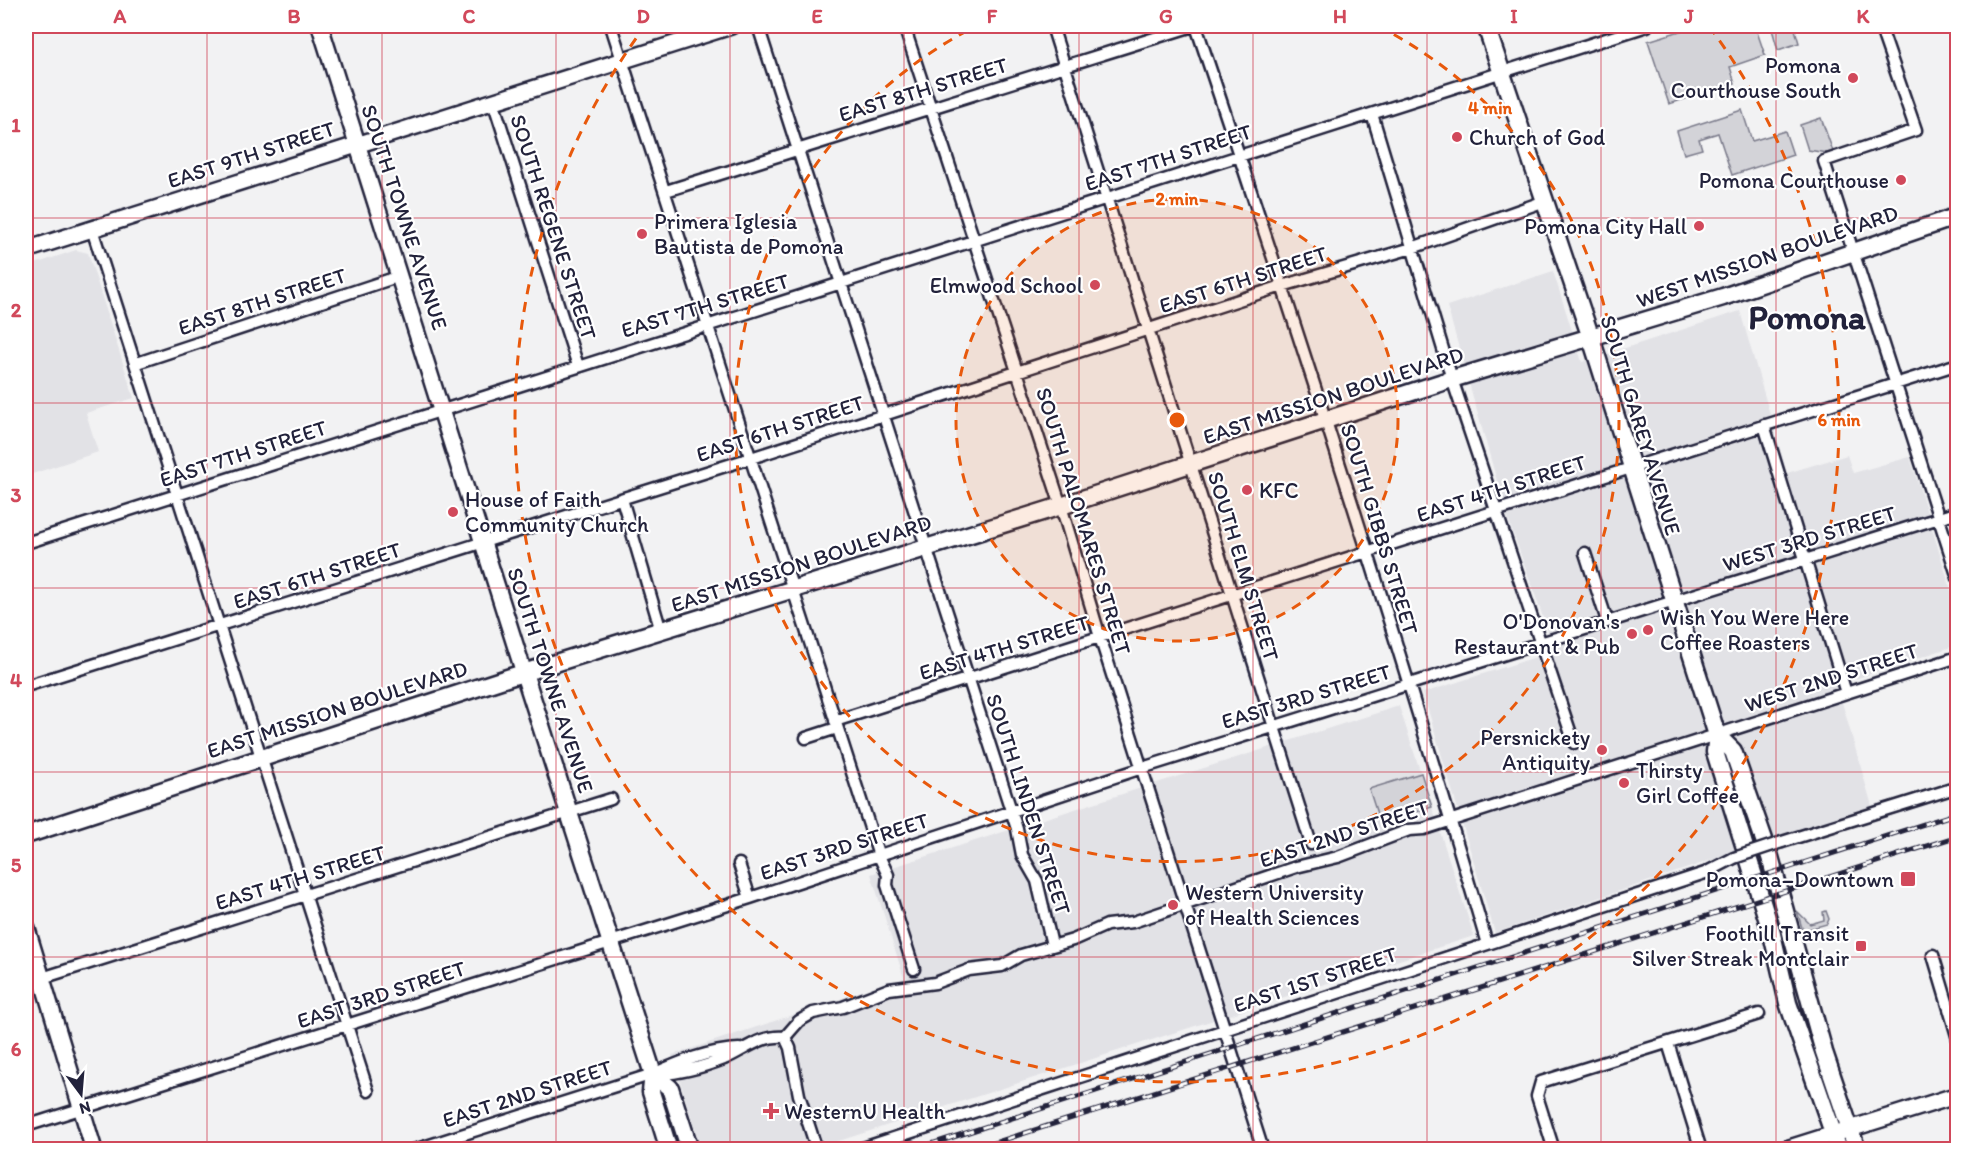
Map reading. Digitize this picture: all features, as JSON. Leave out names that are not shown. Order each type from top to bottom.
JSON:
[{"type":"main road","name":"SOUTH GAREY AVENUE","points":[[1486,26],[1591,338],[1717,735],[1733,751],[1788,914],[1824,1052],[1857,1149]]},
{"type":"main road","name":"WEST MISSION BOULEVARD","points":[[1591,338],[1723,297],[1852,250],[1958,216]]},
{"type":"main road","name":"EAST MISSION BOULEVARD","points":[[26,835],[524,673],[1061,506],[1452,379],[1591,338]]},
{"type":"main road","name":"SOUTH TOWNE AVENUE","points":[[524,673],[653,1074]]},
{"type":"main road","points":[[1717,735],[1715,752],[1772,934],[1788,1003],[1836,1142]]},
{"type":"main road","points":[[653,1074],[651,1092],[669,1149]]},
{"type":"main road","points":[[653,1074],[670,1088],[690,1149]]},
{"type":"street","name":"SOUTH TOWNE AVENUE","points":[[320,26],[443,410],[524,673]]},
{"type":"street","points":[[611,26],[879,856],[878,870],[887,885],[914,969]]},
{"type":"street","name":"EAST 9TH STREET","points":[[26,250],[621,59],[731,26]]},
{"type":"street","name":"SOUTH LINDEN STREET","points":[[758,26],[1011,813],[1022,855],[1037,881],[1052,945]]},
{"type":"street","name":"SOUTH PALOMARES STREET","points":[[904,26],[1061,506],[1100,637],[1263,1149]]},
{"type":"street","name":"SOUTH ELM STREET","points":[[1052,26],[1311,844]]},
{"type":"street","name":"EAST 8TH STREET","points":[[666,191],[929,106],[1195,26]]},
{"type":"street","name":"SOUTH GIBBS STREET","points":[[1195,26],[1240,155],[1325,419],[1450,820],[1486,944]]},
{"type":"street","name":"EAST 7TH STREET","points":[[26,543],[974,241],[1107,196],[1372,114],[1635,27],[1647,26]]},
{"type":"street","points":[[1880,26],[1916,130],[1824,161],[1958,578]]},
{"type":"street","name":"SOUTH REGENE STREET","points":[[493,100],[578,366]]},
{"type":"street","points":[[1372,114],[1452,379],[1574,743]]},
{"type":"street","name":"EAST 6TH STREET","points":[[26,686],[883,416],[1282,286],[1412,248],[1545,201]]},
{"type":"street","points":[[92,229],[137,363],[260,757],[307,895],[368,1091]]},
{"type":"street","name":"EAST 8TH STREET","points":[[137,363],[400,276]]},
{"type":"street","name":"EAST 4TH STREET","points":[[806,738],[836,724],[968,678],[1367,553],[1496,508],[1958,364]]},
{"type":"street","points":[[1764,425],[1846,693]]},
{"type":"street","points":[[622,499],[661,631]]},
{"type":"street","name":"WEST 3RD STREET","points":[[1673,600],[1958,512]]},
{"type":"street","points":[[1585,553],[1607,621]]},
{"type":"street","name":"EAST 3RD STREET","points":[[26,1126],[750,898],[1142,768],[1540,644],[1673,600]]},
{"type":"street","name":"WEST 2ND STREET","points":[[1717,735],[1958,657]]},
{"type":"street","name":"EAST 2ND STREET","points":[[414,1149],[653,1074],[723,1049],[740,1049],[777,1036],[785,1037],[799,1020],[813,1013],[843,1007],[888,990],[935,983],[969,970],[1002,966],[1021,955],[1073,940],[1107,925],[1133,922],[1296,867],[1338,857],[1409,830],[1424,829],[1717,735]]},
{"type":"street","name":"EAST 1ST STREET","points":[[857,1149],[1705,873],[1734,858],[1782,842],[1958,787]]},
{"type":"street","name":"EAST 4TH STREET","points":[[42,978],[611,799]]},
{"type":"street","points":[[739,864],[750,898]]},
{"type":"street","points":[[26,926],[94,1149]]},
{"type":"street","points":[[1932,955],[1958,1039]]},
{"type":"street","points":[[1554,1149],[1537,1095],[1541,1082],[1759,1014]]},
{"type":"street","points":[[785,1037],[790,1048],[799,1095],[818,1149]]},
{"type":"street","points":[[1668,1043],[1701,1149]]},
{"type":"street","points":[[1783,1149],[1836,1142],[1851,1129],[1958,1095]]},
{"type":"shaded area","points":[[1696,26],[1755,26],[1765,55],[1730,67],[1735,83],[1669,104],[1648,41]]},
{"type":"shaded area","points":[[1771,26],[1794,26],[1799,43],[1778,50]]},
{"type":"shaded area","points":[[1742,110],[1752,141],[1785,131],[1793,155],[1732,175],[1718,133],[1699,139],[1702,149],[1684,154],[1677,131]]},
{"type":"shaded area","points":[[1821,118],[1834,154],[1808,150],[1800,125]]},
{"type":"shaded area","points":[[76,250],[88,253],[134,398],[86,413],[98,452],[26,476],[26,267]]},
{"type":"shaded area","points":[[1553,271],[1582,362],[1740,311],[1787,473],[1847,455],[1853,473],[1910,457],[1951,590],[1957,588],[1957,645],[1837,685],[1872,806],[1495,933],[1423,693],[1555,651],[1507,516],[1447,306]]},
{"type":"shaded area","name":"Western University of Health Sciences","points":[[1399,706],[1474,936],[814,1149],[701,1149],[672,1055],[904,978],[871,874]]},
{"type":"shaded area","points":[[1421,773],[1432,807],[1380,823],[1369,789]]},
{"type":"shaded area","points":[[1797,911],[1810,924],[1824,920],[1823,912],[1826,911],[1829,919],[1827,924],[1809,929],[1804,935]]},
{"type":"railway","points":[[913,1150],[1958,813]]},
{"type":"railway","points":[[972,1150],[1958,836]]},
{"type":"place","name":"Pomona Courthouse South","points":[[1853,78]]},
{"type":"place","name":"Church of God","points":[[1457,137]]},
{"type":"place","name":"Pomona Courthouse","points":[[1901,180]]},
{"type":"place","name":"Pomona City Hall","points":[[1699,226]]},
{"type":"place","name":"Primera Iglesia Bautista de Pomona","points":[[642,234]]},
{"type":"place","name":"Elmwood School","points":[[1095,285]]},
{"type":"place","name":"KFC","points":[[1247,490]]},
{"type":"place","name":"House of Faith Community Church","points":[[453,512]]},
{"type":"place","name":"Wish You Were Here Coffee Roasters","points":[[1648,630]]},
{"type":"place","name":"O'Donovan's Restaurant & Pub","points":[[1632,634]]},
{"type":"place","name":"Persnickety Antiquity","points":[[1602,750]]},
{"type":"place","name":"Thirsty Girl Coffee","points":[[1624,783]]},
{"type":"place","name":"Pomona–Downtown","points":[[1908,879]]},
{"type":"place","name":"Western University of Health Sciences","points":[[1173,905]]},
{"type":"place","name":"Foothill Transit Silver Streak Montclair","points":[[1861,946]]},
{"type":"place","name":"WesternU Health","points":[[771,1111]]},
{"type":"district","name":"Pomona","points":[[1807,317]]}]
